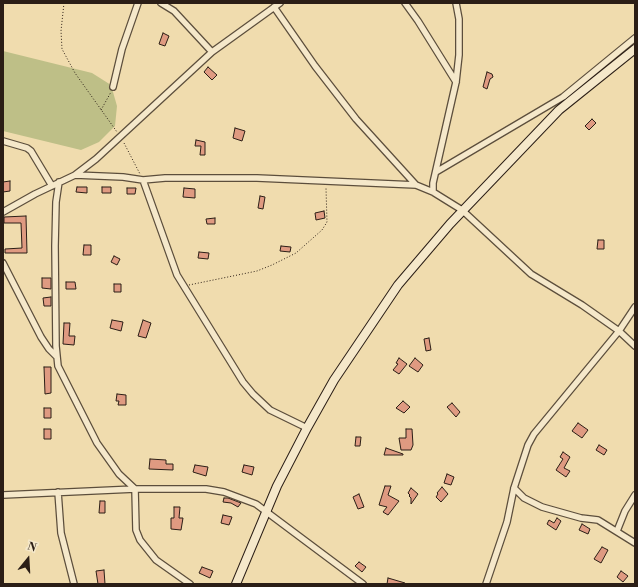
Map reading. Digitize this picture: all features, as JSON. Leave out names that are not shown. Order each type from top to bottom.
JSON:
[{"type":"street","points":[[113,87],[122,49],[138,3]]},
{"type":"street","points":[[161,3],[174,11],[212,52]]},
{"type":"street","points":[[3,212],[75,175],[121,137],[212,52],[280,3]]},
{"type":"street","points":[[404,3],[418,21],[456,82]]},
{"type":"street","points":[[433,192],[433,183],[456,82],[460,36],[456,3]]},
{"type":"street","points":[[274,7],[315,66],[356,120],[416,185]]},
{"type":"street","points":[[436,172],[563,97],[635,38]]},
{"type":"street","points":[[236,584],[277,486],[307,428],[334,380],[398,285],[462,210],[559,110],[635,49]]},
{"type":"street","points":[[3,142],[26,148],[31,151],[52,186]]},
{"type":"street","points":[[75,175],[123,177],[143,180],[165,178],[250,178],[326,180],[416,185],[433,192],[462,210],[531,274],[582,305],[619,332],[635,346]]},
{"type":"street","points":[[143,180],[164,243],[183,286],[253,394],[276,414],[307,428]]},
{"type":"street","points":[[59,182],[56,202],[55,246],[56,356],[58,366],[98,443],[119,474],[135,489],[135,519],[138,537],[156,560],[190,584]]},
{"type":"street","points":[[3,263],[41,337],[56,356]]},
{"type":"street","points":[[3,275],[10,278]]},
{"type":"street","points":[[486,584],[507,522],[514,488],[528,445],[534,434],[619,332],[635,307]]},
{"type":"street","points":[[514,488],[524,498],[542,507],[581,518],[598,520],[635,543]]},
{"type":"street","points":[[3,495],[135,489],[216,491],[243,498],[256,504],[363,584]]},
{"type":"street","points":[[58,492],[61,533],[74,584]]},
{"type":"street","points":[[617,531],[625,511],[635,495]]},
{"type":"path","points":[[64,3],[61,31],[62,49],[75,72],[101,111],[121,137],[143,180]]},
{"type":"path","points":[[101,111],[113,87]]},
{"type":"path","points":[[183,286],[272,266],[296,253],[322,230],[328,220],[326,180]]},
{"type":"green space","points":[[3,51],[92,73],[111,85],[117,106],[115,126],[99,142],[81,150],[3,131]]},
{"type":"building","points":[[163,33],[169,36],[165,46],[159,44]]},
{"type":"building","points":[[208,67],[217,75],[212,80],[204,72]]},
{"type":"building","points":[[487,72],[492,74],[493,77],[490,79],[487,89],[483,87]]},
{"type":"building","points":[[592,119],[596,123],[589,130],[585,126]]},
{"type":"building","points":[[235,128],[245,131],[242,141],[233,138]]},
{"type":"building","points":[[196,140],[205,142],[205,155],[200,155],[201,146],[195,146]]},
{"type":"building","points":[[10,181],[10,191],[3,192],[3,182]]},
{"type":"building","points":[[77,187],[87,187],[87,193],[76,192]]},
{"type":"building","points":[[102,187],[111,187],[111,193],[102,193]]},
{"type":"building","points":[[127,188],[136,188],[135,194],[127,194]]},
{"type":"building","points":[[184,188],[195,189],[195,198],[183,197]]},
{"type":"building","points":[[260,196],[265,197],[263,209],[258,208]]},
{"type":"building","points":[[324,211],[325,218],[316,220],[315,213]]},
{"type":"building","points":[[26,216],[27,253],[5,253],[5,249],[22,248],[21,223],[4,223],[4,217]]},
{"type":"building","points":[[215,218],[215,224],[207,224],[206,219]]},
{"type":"building","points":[[598,240],[604,240],[604,249],[597,249]]},
{"type":"building","points":[[84,245],[91,245],[91,255],[83,255]]},
{"type":"building","points":[[281,246],[291,247],[290,252],[280,251]]},
{"type":"building","points":[[199,252],[209,253],[208,259],[198,258]]},
{"type":"building","points":[[114,256],[120,259],[117,265],[111,262]]},
{"type":"building","points":[[42,278],[51,278],[51,289],[42,288]]},
{"type":"building","points":[[66,282],[75,282],[76,289],[66,289]]},
{"type":"building","points":[[114,284],[121,284],[121,292],[114,292]]},
{"type":"building","points":[[51,297],[51,306],[44,306],[43,298]]},
{"type":"building","points":[[112,320],[123,322],[121,331],[110,328]]},
{"type":"building","points":[[143,320],[151,323],[146,338],[138,336]]},
{"type":"building","points":[[64,323],[70,323],[69,336],[75,336],[74,345],[63,344]]},
{"type":"building","points":[[429,338],[431,350],[426,351],[424,339]]},
{"type":"building","points":[[399,358],[407,364],[399,374],[393,370],[398,364],[396,363]]},
{"type":"building","points":[[415,358],[423,365],[418,372],[409,366]]},
{"type":"building","points":[[44,367],[51,367],[51,393],[45,394]]},
{"type":"building","points":[[117,394],[126,395],[126,405],[118,405],[119,401],[116,401]]},
{"type":"building","points":[[403,401],[410,407],[404,413],[396,408]]},
{"type":"building","points":[[452,403],[460,412],[456,417],[447,407]]},
{"type":"building","points":[[44,408],[51,408],[51,418],[44,418]]},
{"type":"building","points":[[578,423],[588,430],[582,438],[572,431]]},
{"type":"building","points":[[44,429],[51,429],[51,439],[44,439]]},
{"type":"building","points":[[406,429],[412,429],[413,445],[411,450],[401,450],[399,438],[406,438]]},
{"type":"building","points":[[356,437],[361,437],[360,446],[355,446]]},
{"type":"building","points":[[599,445],[607,450],[604,455],[596,450]]},
{"type":"building","points":[[386,448],[403,454],[403,455],[384,455]]},
{"type":"building","points":[[563,452],[570,457],[564,468],[570,471],[566,477],[556,470],[563,459],[560,457]]},
{"type":"building","points":[[150,459],[166,460],[166,464],[173,464],[173,470],[149,469]]},
{"type":"building","points":[[195,465],[208,467],[206,476],[193,472]]},
{"type":"building","points":[[244,465],[254,467],[252,475],[242,472]]},
{"type":"building","points":[[447,474],[454,477],[451,485],[444,483]]},
{"type":"building","points":[[385,486],[391,486],[388,495],[399,501],[388,515],[383,512],[387,507],[379,505]]},
{"type":"building","points":[[442,487],[448,494],[441,502],[436,497],[438,494],[437,493]]},
{"type":"building","points":[[411,488],[418,494],[411,504],[411,498],[408,493]]},
{"type":"building","points":[[359,494],[364,507],[358,509],[353,497]]},
{"type":"building","points":[[224,498],[241,503],[238,507],[231,503],[223,502]]},
{"type":"building","points":[[100,501],[105,501],[105,513],[99,513]]},
{"type":"building","points":[[174,507],[180,507],[179,518],[183,518],[181,530],[171,529],[171,518],[174,518]]},
{"type":"building","points":[[223,515],[232,517],[229,525],[221,523]]},
{"type":"building","points":[[557,518],[561,521],[556,530],[547,524],[549,520],[554,523]]},
{"type":"building","points":[[582,524],[590,529],[588,534],[579,530]]},
{"type":"building","points":[[602,547],[608,550],[601,563],[594,559]]},
{"type":"building","points":[[359,562],[366,567],[362,572],[355,566]]},
{"type":"building","points":[[202,567],[213,571],[210,578],[199,573]]},
{"type":"building","points":[[104,570],[105,584],[98,584],[96,571]]},
{"type":"building","points":[[621,571],[628,576],[623,582],[617,577]]},
{"type":"building","points":[[388,578],[405,583],[405,584],[387,584]]}]
